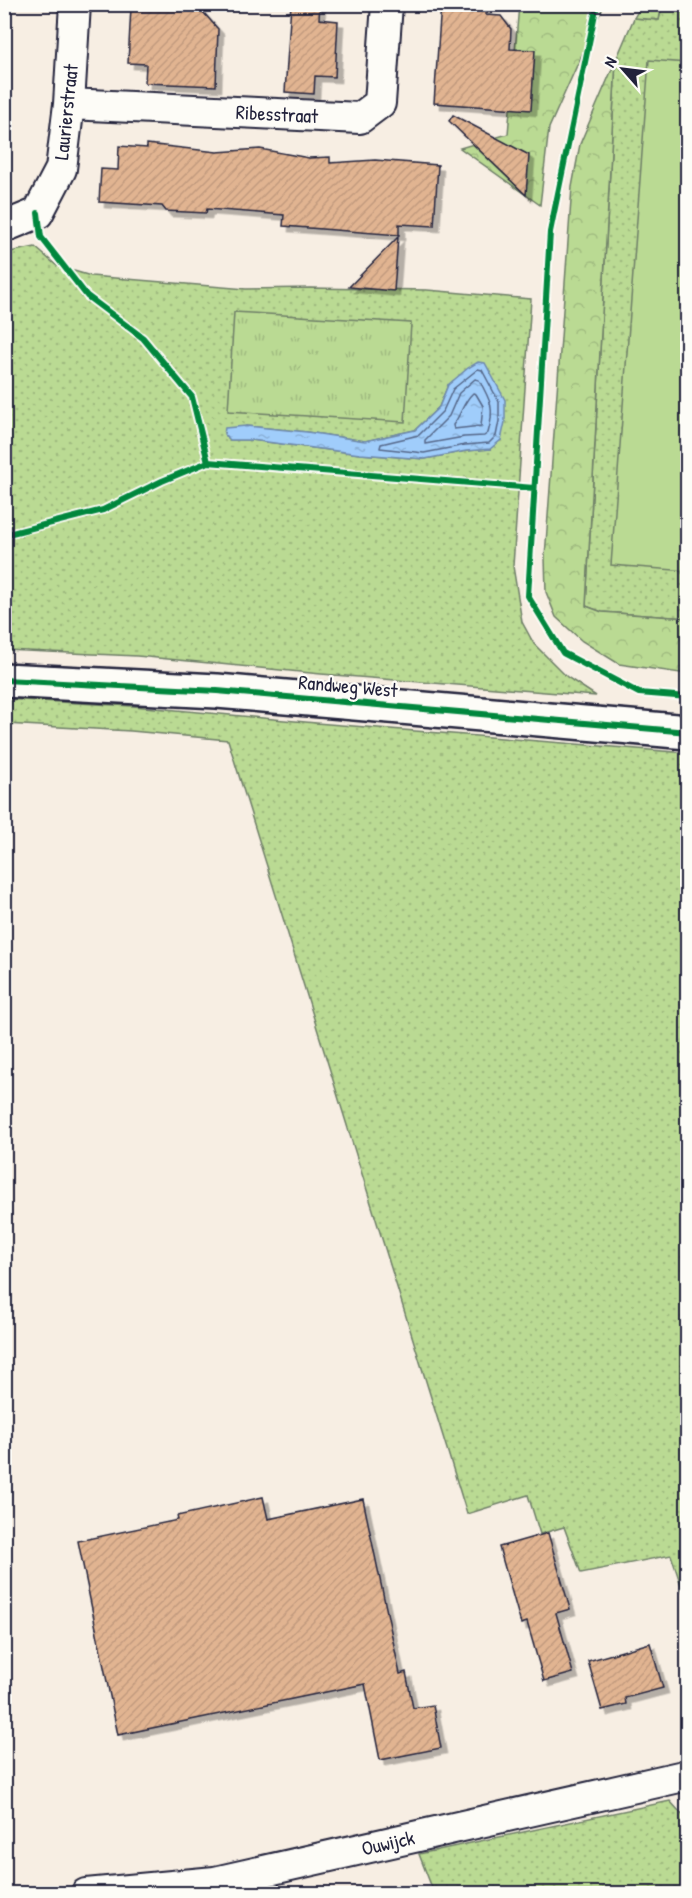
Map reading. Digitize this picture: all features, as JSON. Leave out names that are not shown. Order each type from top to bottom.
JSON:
[{"type":"street","name":"Laurierstraat","points":[[4,227],[38,213],[61,169],[69,104],[75,4]]},
{"type":"street","name":"Ribesstraat","points":[[69,104],[360,118],[380,103],[387,4]]},
{"type":"street","name":"Randweg West","points":[[4,680],[217,691],[687,732]]},
{"type":"street","name":"Ouwijck","points":[[86,1893],[215,1882],[687,1775]]},
{"type":"green space","points":[[642,4],[662,5],[659,20],[634,18]]},
{"type":"green space","points":[[519,5],[604,5],[549,128],[540,205],[460,148],[508,134]]},
{"type":"green space","points":[[662,5],[687,5],[687,618],[602,612],[586,606],[616,60],[634,18],[659,20]]},
{"type":"green space","points":[[616,60],[586,606],[602,612],[687,618],[687,674],[619,664],[582,641],[556,617],[546,592],[545,557],[572,187],[580,144]]},
{"type":"green space","points":[[649,60],[687,63],[687,571],[611,565]]},
{"type":"green space","points":[[35,247],[57,266],[91,276],[246,289],[427,290],[531,299],[513,566],[522,622],[534,644],[567,677],[596,696],[321,674],[137,656],[5,650],[4,253]],"holes":[[[448,385],[490,449],[425,459],[360,454],[251,440],[230,440],[246,426],[365,441],[415,430],[439,407]]]},
{"type":"green space","points":[[234,312],[411,323],[405,422],[228,411]]},
{"type":"green space","points":[[4,699],[133,706],[687,753],[687,1603],[671,1555],[581,1573],[564,1527],[540,1534],[528,1495],[467,1514],[228,740],[131,731],[5,724]]},
{"type":"green space","points":[[670,1801],[687,1820],[687,1893],[434,1893],[419,1854]]},
{"type":"water","points":[[478,362],[485,363],[505,400],[505,422],[501,440],[490,449],[425,459],[360,454],[251,440],[230,440],[224,434],[225,428],[246,426],[365,441],[415,430],[439,407],[448,385]]},
{"type":"building","points":[[157,4],[196,4],[218,29],[216,86],[145,83],[146,64],[128,63],[131,7],[157,9]]},
{"type":"building","points":[[291,4],[320,4],[319,19],[338,21],[335,77],[315,76],[314,94],[285,92]]},
{"type":"building","points":[[441,4],[487,4],[486,15],[501,16],[511,29],[510,49],[535,50],[531,110],[434,103]]},
{"type":"building","points":[[453,115],[529,155],[526,195],[449,121]]},
{"type":"building","points":[[147,144],[217,152],[260,149],[309,158],[330,157],[330,163],[375,160],[438,165],[434,226],[399,224],[399,235],[283,226],[284,215],[207,209],[206,213],[166,211],[162,206],[99,202],[101,169],[118,170],[119,146],[147,148]]},
{"type":"building","points":[[398,237],[394,291],[349,287]]},
{"type":"building","points":[[263,1497],[268,1519],[363,1499],[400,1674],[406,1672],[413,1708],[433,1705],[441,1748],[380,1760],[365,1684],[118,1735],[78,1541],[178,1520],[177,1516]]},
{"type":"building","points":[[548,1533],[570,1609],[556,1613],[573,1673],[544,1681],[527,1622],[521,1624],[499,1547]]},
{"type":"building","points":[[650,1643],[663,1688],[625,1698],[626,1704],[602,1710],[588,1661]]},
{"type":"cycle path","points":[[597,4],[550,232],[528,596],[563,653],[639,693],[688,697]]},
{"type":"cycle path","points":[[38,213],[41,237],[87,296],[143,338],[192,397],[208,462]]},
{"type":"cycle path","points":[[4,535],[103,510],[162,481],[208,462],[534,488]]},
{"type":"cycle path","points":[[4,680],[217,691],[688,732]]}]
